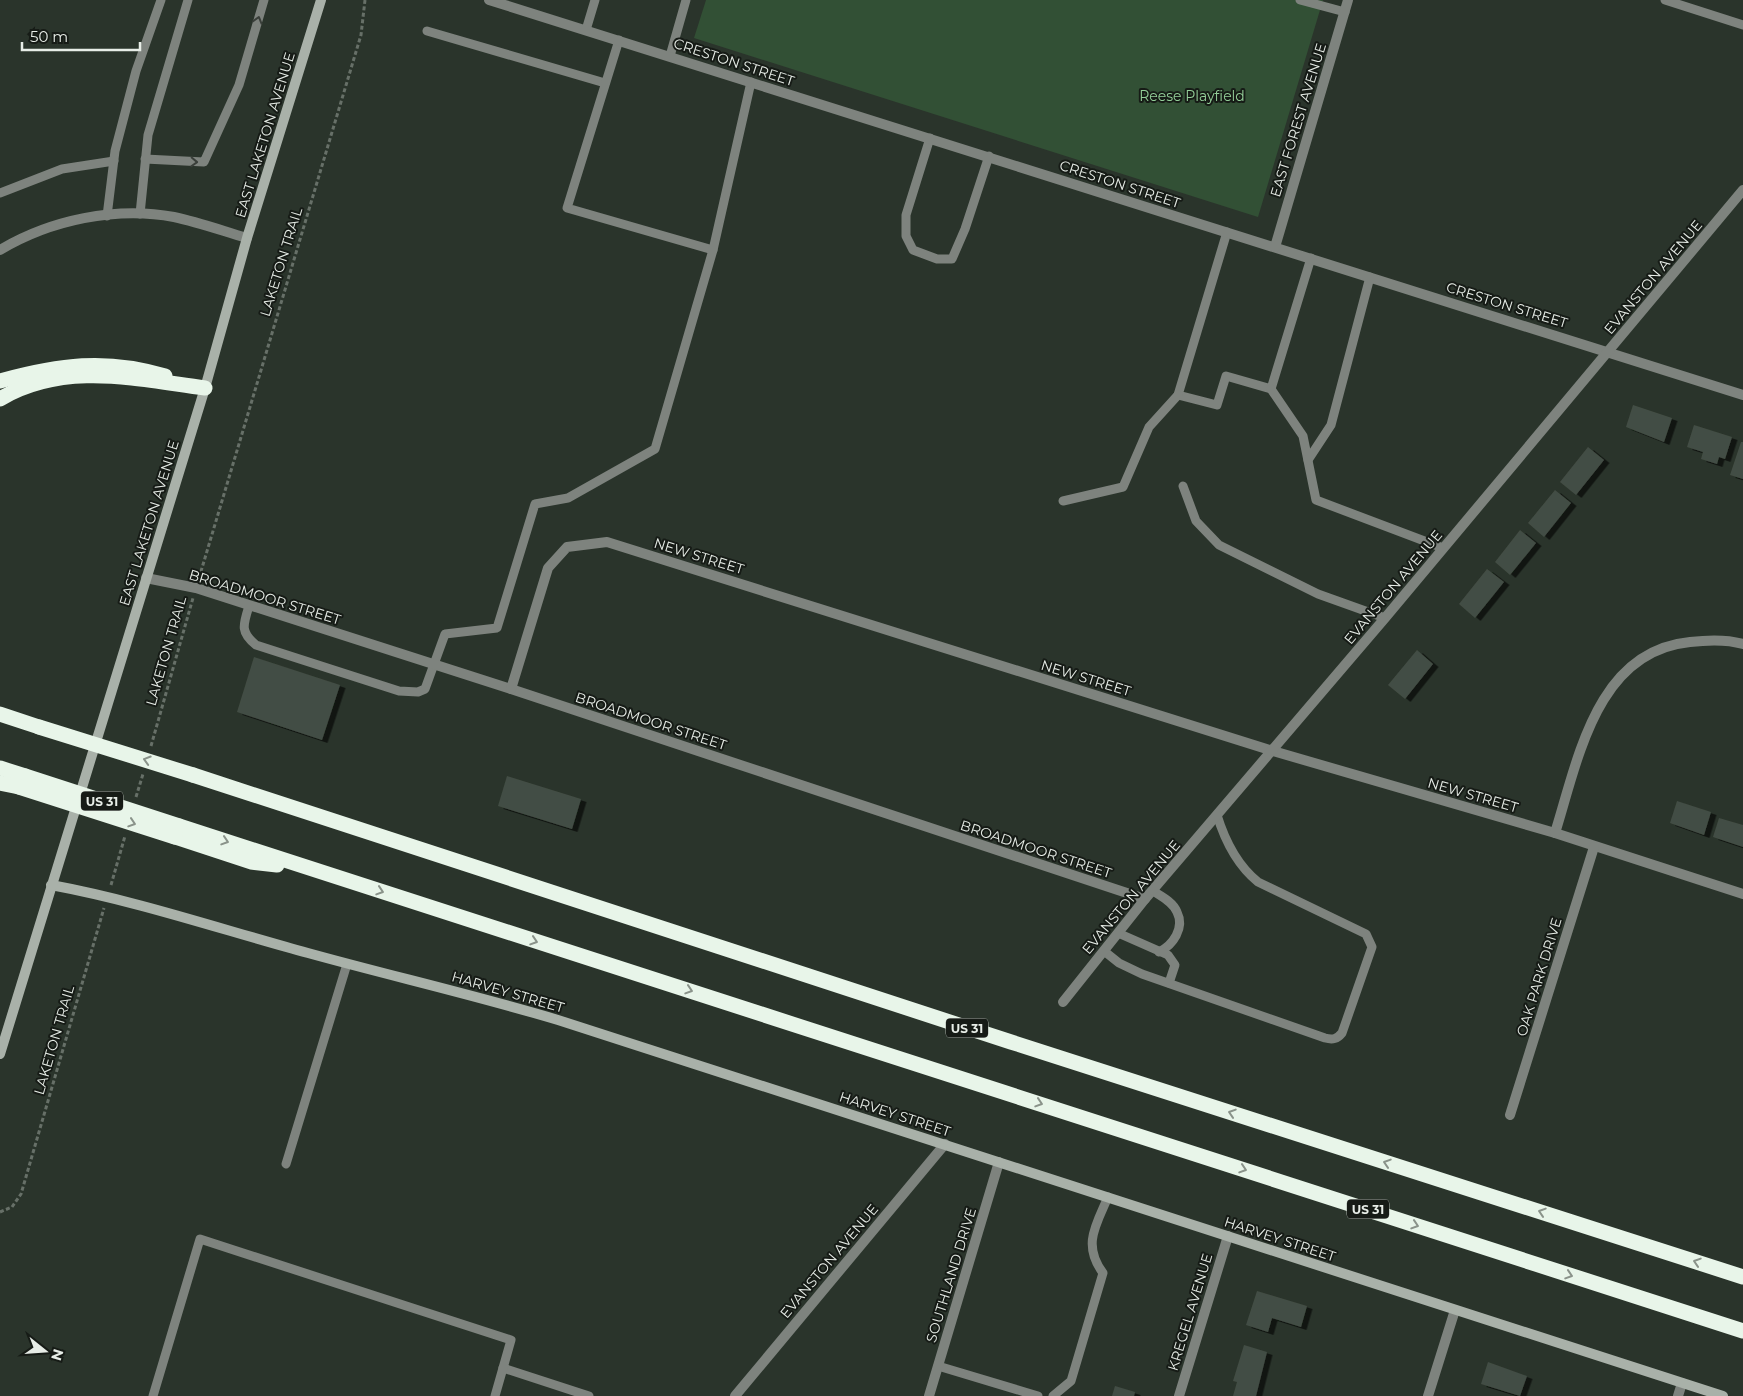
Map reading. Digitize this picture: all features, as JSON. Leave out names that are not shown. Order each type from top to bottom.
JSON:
[{"type":"highway","points":[[0,381],[37,371],[74,365],[102,364],[138,367],[205,388]]},
{"type":"highway","points":[[0,399],[35,382],[70,376],[107,375],[205,388]]},
{"type":"highway","points":[[0,702],[36,726]]},
{"type":"highway","name":"US 31","points":[[0,714],[193,775],[1001,1039],[1743,1277]]},
{"type":"highway","name":"US 31","points":[[0,768],[22,782],[177,831],[312,869],[1743,1331]]},
{"type":"highway","points":[[0,783],[22,782]]},
{"type":"street","name":"EAST LAKETON AVENUE","points":[[0,1054],[205,388],[247,238],[321,0]]},
{"type":"street","name":"CRESTON STREET","points":[[489,0],[1743,395]]},
{"type":"street","name":"EAST FOREST AVENUE","points":[[1275,247],[1348,0]]},
{"type":"street","name":"EVANSTON AVENUE","points":[[1062,1002],[1145,899],[1273,751],[1743,190]]},
{"type":"street","points":[[0,250],[36,232],[67,222],[107,216],[140,214],[174,217],[247,238]]},
{"type":"street","name":"NEW STREET","points":[[511,689],[548,568],[568,547],[607,542],[1273,751],[1555,833],[1743,894]]},
{"type":"street","name":"BROADMOOR STREET","points":[[146,578],[196,588],[434,664],[1145,899]]},
{"type":"street","points":[[1555,833],[1590,726],[1602,700],[1618,678],[1638,660],[1658,650],[1680,643],[1709,640],[1743,644]]},
{"type":"street","name":"OAK PARK DRIVE","points":[[1510,1115],[1594,847]]},
{"type":"street","name":"HARVEY STREET","points":[[51,885],[108,896],[347,964],[496,1001],[1723,1396]]},
{"type":"street","name":"EVANSTON AVENUE","points":[[734,1396],[945,1144]]},
{"type":"street","name":"SOUTHLAND DRIVE","points":[[929,1396],[999,1162]]},
{"type":"street","name":"KREGEL AVENUE","points":[[1179,1396],[1228,1236]]},
{"type":"street","points":[[1428,1396],[1455,1310]]},
{"type":"street","points":[[1678,1396],[1682,1383]]},
{"type":"lane","points":[[107,216],[114,161],[136,71],[161,0]]},
{"type":"lane","points":[[140,214],[148,135],[188,0]]},
{"type":"lane","points":[[145,159],[204,162],[239,85],[264,0]]},
{"type":"lane","points":[[586,30],[596,0]]},
{"type":"lane","points":[[670,56],[686,0]]},
{"type":"lane","points":[[1300,0],[1345,12]]},
{"type":"lane","points":[[1665,0],[1743,25]]},
{"type":"lane","points":[[427,31],[606,83]]},
{"type":"lane","points":[[619,40],[567,208],[713,250]]},
{"type":"lane","points":[[249,606],[244,627],[246,637],[256,645],[398,691],[418,692],[425,689],[445,634],[497,628],[535,504],[568,498],[655,449],[713,250],[751,82]]},
{"type":"lane","points":[[930,138],[906,215],[906,236],[913,250],[937,259],[952,258],[989,156]]},
{"type":"lane","points":[[0,192],[62,169],[114,161]]},
{"type":"lane","points":[[1064,501],[1122,487],[1149,427],[1178,395],[1227,232]]},
{"type":"lane","points":[[1271,389],[1311,258]]},
{"type":"lane","points":[[1308,460],[1331,425],[1370,277]]},
{"type":"lane","points":[[1178,395],[1217,406],[1226,376],[1271,389],[1303,436],[1316,500],[1444,548]]},
{"type":"lane","points":[[1183,486],[1196,520],[1219,545],[1318,594],[1385,618]]},
{"type":"lane","points":[[1104,951],[1125,966],[1169,983],[1331,1040],[1338,1038],[1342,1033],[1372,947],[1366,934],[1258,882],[1248,874],[1228,844],[1217,815]]},
{"type":"lane","points":[[1153,891],[1174,907],[1179,920],[1175,939],[1168,947],[1159,952]]},
{"type":"lane","points":[[1118,933],[1168,955],[1175,965],[1169,983]]},
{"type":"lane","points":[[286,1164],[347,964]]},
{"type":"lane","points":[[1053,1396],[1071,1381],[1104,1273],[1096,1260],[1091,1238],[1108,1197]]},
{"type":"lane","points":[[153,1396],[200,1238],[511,1340],[495,1396]]},
{"type":"lane","points":[[938,1366],[1038,1396]]},
{"type":"lane","points":[[504,1368],[590,1396]]},
{"type":"path","name":"LAKETON TRAIL","points":[[148,756],[196,588],[361,35],[365,0]]},
{"type":"path","points":[[134,802],[145,765]]},
{"type":"path","name":"LAKETON TRAIL","points":[[0,1212],[12,1207],[21,1194],[126,830]]},
{"type":"green space","name":"Reese Playfield","points":[[706,0],[1323,0],[1258,217],[694,38]]},
{"type":"building","points":[[1633,405],[1672,418],[1664,442],[1626,427]]},
{"type":"building","points":[[1694,425],[1732,437],[1725,459],[1719,457],[1717,464],[1701,459],[1703,452],[1687,447]]},
{"type":"building","points":[[1741,442],[1743,442],[1743,479],[1730,475]]},
{"type":"building","points":[[1588,447],[1604,460],[1576,495],[1560,482]]},
{"type":"building","points":[[1555,490],[1571,503],[1544,537],[1528,523]]},
{"type":"building","points":[[1520,530],[1536,543],[1510,575],[1495,562]]},
{"type":"building","points":[[1487,569],[1504,582],[1475,618],[1459,604]]},
{"type":"building","points":[[1417,650],[1433,664],[1405,699],[1388,685]]},
{"type":"building","points":[[254,657],[340,685],[322,740],[237,712]]},
{"type":"building","points":[[507,776],[581,799],[572,829],[498,806]]},
{"type":"building","points":[[1677,801],[1711,812],[1704,835],[1670,823]]},
{"type":"building","points":[[1719,818],[1743,825],[1743,847],[1713,837]]},
{"type":"building","points":[[1257,1291],[1307,1306],[1301,1327],[1272,1318],[1268,1332],[1246,1325]]},
{"type":"building","points":[[1244,1345],[1267,1352],[1256,1396],[1233,1396],[1237,1382],[1233,1381]]},
{"type":"building","points":[[1488,1362],[1527,1376],[1520,1396],[1481,1384]]},
{"type":"building","points":[[1115,1386],[1135,1392],[1134,1396],[1112,1396]]}]
